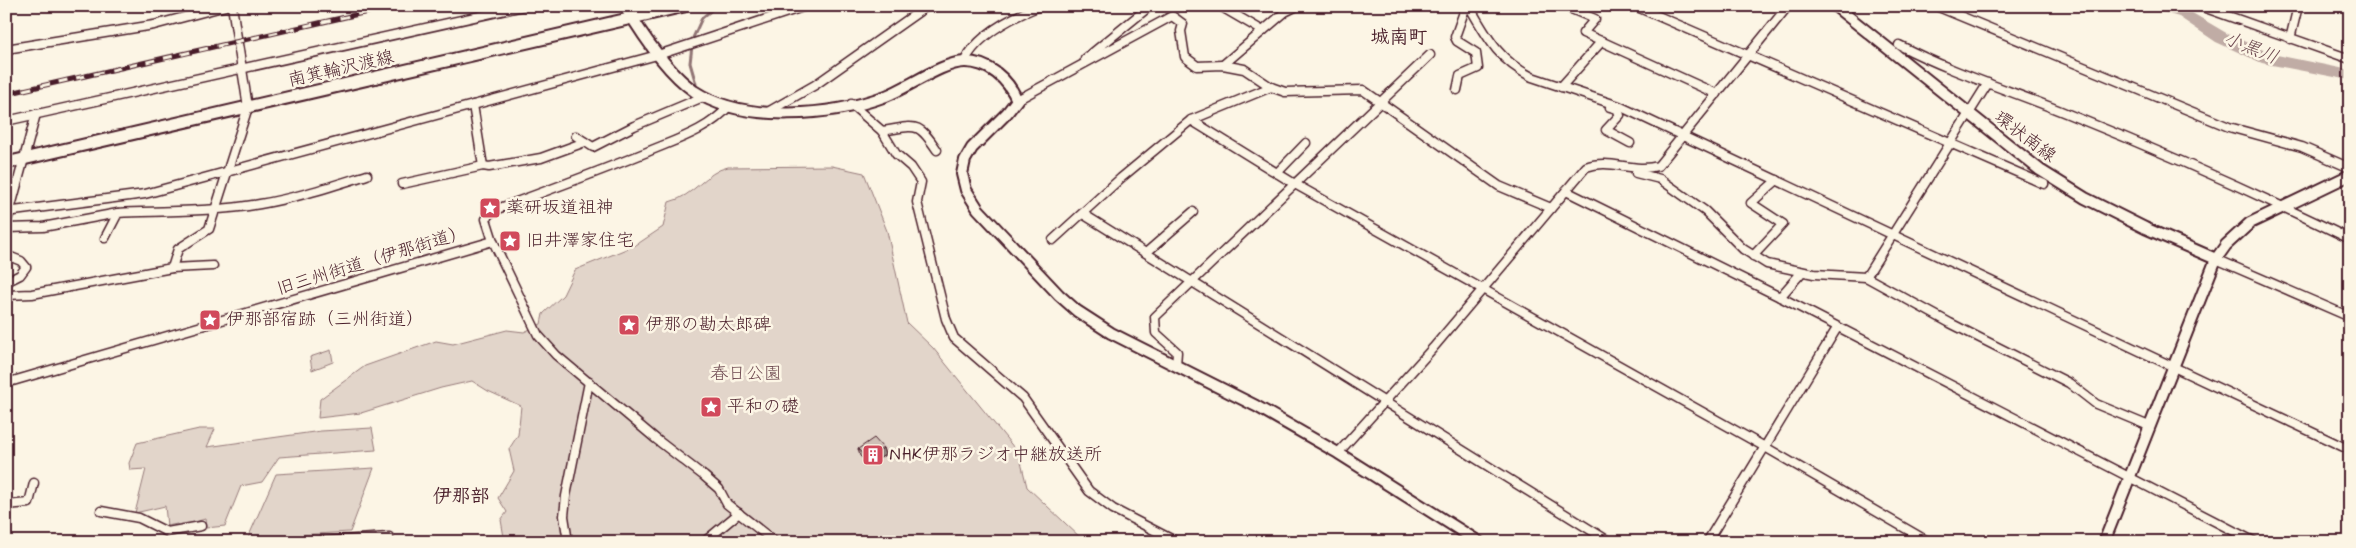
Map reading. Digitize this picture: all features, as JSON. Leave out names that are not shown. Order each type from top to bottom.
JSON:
[{"type":"main road","name":"南箕輪沢渡線","points":[[6,163],[684,6]]},
{"type":"street","points":[[6,49],[154,25],[226,6]]},
{"type":"street","points":[[172,268],[178,249],[209,229],[248,107],[232,6]]},
{"type":"street","points":[[6,121],[524,6]]},
{"type":"street","points":[[625,6],[632,18],[687,87],[703,97],[729,106],[766,113],[809,113],[901,90],[941,68],[964,62],[984,65],[992,69],[1013,88],[1017,100]]},
{"type":"street","points":[[9,212],[145,194],[661,54],[806,6]]},
{"type":"street","points":[[766,113],[815,85],[927,6]]},
{"type":"street","points":[[964,62],[969,52],[1008,19],[1040,6]]},
{"type":"street","points":[[1074,68],[1150,6]]},
{"type":"street","points":[[1220,6],[1263,31]]},
{"type":"street","points":[[1223,66],[1285,12],[1297,6]]},
{"type":"street","points":[[1467,6],[1495,49],[1508,63],[1526,74],[1619,106],[2350,450]]},
{"type":"street","points":[[1457,90],[1460,76],[1478,68],[1476,53],[1457,41],[1455,37],[1467,6]]},
{"type":"street","points":[[1564,6],[1595,19],[1583,33],[1717,94]]},
{"type":"street","points":[[1636,6],[2044,184]]},
{"type":"street","points":[[1338,453],[1386,403],[1484,290],[1586,167],[1592,163],[1599,162],[1644,170],[1653,169],[1658,166],[1788,6]]},
{"type":"street","name":"環状南線","points":[[1835,6],[2040,170],[2085,198],[2145,228],[2216,259]]},
{"type":"street","points":[[1936,6],[2230,126],[2302,147],[2350,168]]},
{"type":"street","points":[[2200,6],[2350,59]]},
{"type":"street","points":[[2290,39],[2298,6]]},
{"type":"street","points":[[1479,542],[1338,453],[1256,406],[1111,333],[1077,311],[999,234],[970,199],[962,176],[965,160],[979,138],[1012,108],[1017,100],[1172,16],[1183,24],[1181,31],[1185,58],[1197,66],[1223,66],[1244,69],[1271,87],[1285,92],[1363,90],[1380,100],[1499,186],[1551,208]]},
{"type":"street","points":[[1561,87],[1602,41]]},
{"type":"street","points":[[1899,45],[1924,58],[2069,114],[2290,204],[2350,239]]},
{"type":"street","points":[[1176,365],[1177,352],[1155,334],[1152,327],[1155,317],[1380,100],[1430,55]]},
{"type":"street","points":[[1866,277],[1988,83]]},
{"type":"street","points":[[1053,240],[1120,178],[1192,120],[1271,87]]},
{"type":"street","points":[[1576,92],[1576,95],[1617,109],[1620,114],[1606,130],[1630,143]]},
{"type":"street","points":[[576,136],[593,147],[634,126],[703,97]]},
{"type":"street","points":[[851,104],[882,131],[896,154],[911,167],[921,182],[917,202],[946,319],[954,338],[986,368],[1023,398],[1089,491],[1113,509],[1177,542]]},
{"type":"street","points":[[473,105],[483,166]]},
{"type":"street","name":"旧三州街道（伊那街道）","points":[[6,383],[330,290],[493,240],[486,219],[494,210],[666,145],[719,118],[729,106]]},
{"type":"street","points":[[6,224],[36,114]]},
{"type":"street","points":[[1192,120],[1294,184],[1765,447],[1929,542]]},
{"type":"street","points":[[882,131],[915,126],[924,131],[938,150]]},
{"type":"street","points":[[402,184],[483,166],[489,168],[541,158],[585,142]]},
{"type":"street","points":[[1277,173],[1306,143]]},
{"type":"street","points":[[1616,165],[1624,170],[1660,179],[1704,211],[1752,256],[1767,264],[1802,272],[1866,277],[1950,324],[2069,383],[2096,404],[2149,426]]},
{"type":"street","points":[[6,228],[43,227],[118,213],[216,209],[259,204],[284,199],[367,175]]},
{"type":"street","points":[[2104,542],[2216,259],[2226,245],[2250,223],[2350,175]]},
{"type":"street","points":[[1752,256],[1783,224],[1751,203],[1777,180]]},
{"type":"street","points":[[1566,191],[1780,297],[2254,542]]},
{"type":"street","points":[[1147,252],[1193,212]]},
{"type":"street","points":[[105,238],[118,213]]},
{"type":"street","points":[[1083,214],[1147,252],[1191,282],[1610,542]]},
{"type":"street","points":[[493,240],[513,280],[523,308],[538,335],[556,355],[656,439],[704,476],[719,489],[728,504],[775,542]]},
{"type":"street","points":[[6,255],[21,261],[26,267],[20,275],[6,282]]},
{"type":"street","points":[[2216,259],[2350,317]]},
{"type":"street","points":[[6,295],[32,294],[172,268],[213,266]]},
{"type":"street","points":[[1780,297],[1802,272]]},
{"type":"street","points":[[1707,542],[1837,328]]},
{"type":"street","points":[[568,542],[564,516],[566,496],[589,382]]},
{"type":"street","points":[[6,505],[29,503],[34,483]]},
{"type":"street","points":[[101,510],[139,518],[168,532],[201,526]]},
{"type":"street","points":[[704,542],[739,514]]},
{"type":"street","points":[[310,542],[390,537]]},
{"type":"green space","name":"春日公園","points":[[832,166],[864,173],[887,231],[907,323],[933,348],[1019,454],[1027,487],[1083,540],[1081,542],[512,542],[504,537],[501,520],[507,512],[498,498],[514,471],[509,449],[518,435],[521,406],[488,391],[472,381],[441,388],[361,413],[318,418],[320,399],[365,366],[436,341],[453,344],[507,330],[524,332],[541,324],[543,314],[563,295],[575,270],[636,245],[663,227],[669,202],[686,195],[720,170],[728,167]]},
{"type":"green space","points":[[331,350],[333,362],[312,370],[310,357]]},
{"type":"green space","points":[[372,428],[376,450],[279,457],[262,482],[241,486],[225,526],[206,528],[205,519],[178,527],[177,524],[167,526],[165,506],[135,513],[146,469],[130,470],[129,463],[137,443],[199,429],[215,429],[207,447],[321,431]]},
{"type":"green space","points":[[374,468],[350,532],[248,538],[276,474]]},
{"type":"building","points":[[874,438],[883,448],[867,459],[858,449]]},
{"type":"waterway","points":[[692,40],[702,18],[716,6]]},
{"type":"waterway","name":"小黒川","points":[[2158,6],[2184,14],[2222,38],[2268,59],[2350,75]]},
{"type":"waterway","points":[[692,46],[690,63],[696,84]]},
{"type":"railway","points":[[6,94],[394,6]]},
{"type":"place","name":"薬研坂道祖神","points":[[490,208]]},
{"type":"place","name":"旧井澤家住宅","points":[[510,241]]},
{"type":"place","name":"伊那部宿跡（三州街道）","points":[[210,320]]},
{"type":"place","name":"伊那の勘太郎碑","points":[[629,325]]},
{"type":"place","name":"平和の礎","points":[[711,407]]},
{"type":"place","name":"NHK伊那ラジオ中継放送所","points":[[873,455]]},
{"type":"district","name":"城南町","points":[[1399,37]]},
{"type":"district","name":"伊那部","points":[[461,496]]}]
